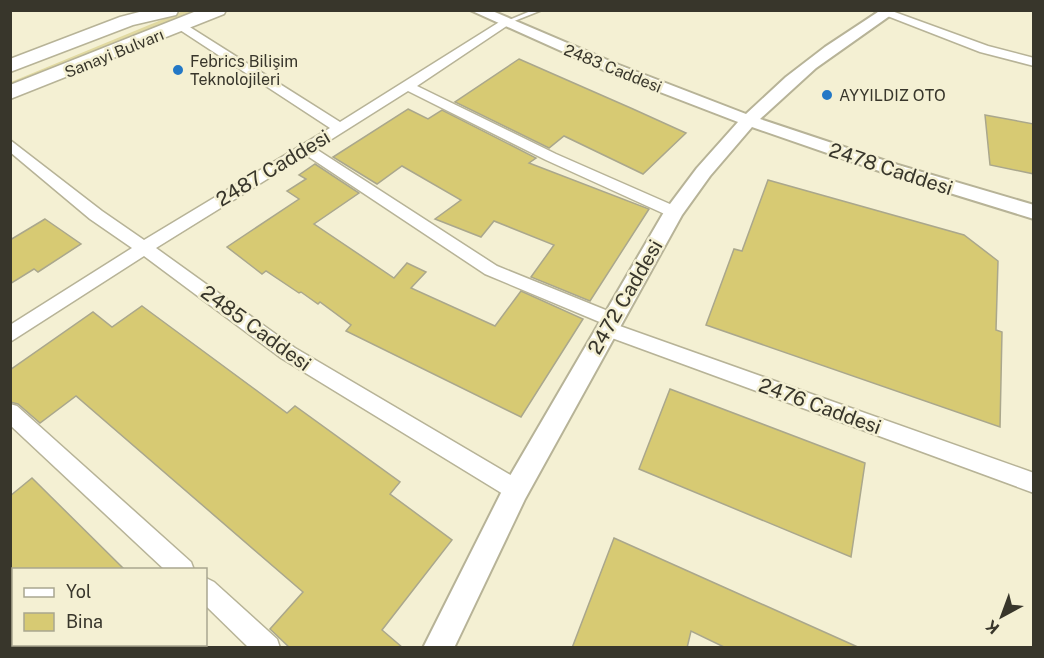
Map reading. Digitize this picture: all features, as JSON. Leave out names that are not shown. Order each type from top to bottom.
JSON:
[{"type":"main road","name":"Sanayi Bulvarı","points":[[10,78],[174,16],[217,10]]},
{"type":"main road","name":"Sanayi Bulvarı","points":[[10,93],[98,60],[174,16]]},
{"type":"main road","points":[[10,66],[127,21],[174,16]]},
{"type":"main road","points":[[10,105],[98,60]]},
{"type":"street","name":"2483 Caddesi","points":[[477,10],[750,122]]},
{"type":"street","points":[[884,12],[984,49],[1034,62]]},
{"type":"street","name":"2472 Caddesi","points":[[438,648],[516,490],[674,212],[707,167],[750,122],[811,65],[884,12]]},
{"type":"street","points":[[174,16],[339,127]]},
{"type":"street","name":"2487 Caddesi","points":[[10,335],[141,248],[408,86],[505,23]]},
{"type":"street","points":[[408,86],[551,157],[674,212]]},
{"type":"street","name":"2478 Caddesi","points":[[750,122],[950,189],[1034,212]]},
{"type":"street","name":"2485 Caddesi","points":[[10,144],[96,215],[193,282],[309,367],[516,490]]},
{"type":"street","name":"2476 Caddesi","points":[[305,148],[491,270],[609,324],[1034,483]]},
{"type":"street","points":[[10,412],[181,568]]},
{"type":"street","points":[[207,591],[268,648]]},
{"type":"lane","name":"2487 Caddesi","points":[[505,23],[540,10]]},
{"type":"shaded area","points":[[183,11],[202,11],[11,90],[11,82]]},
{"type":"building","points":[[519,59],[686,133],[643,174],[564,136],[549,148],[455,102]]},
{"type":"building","points":[[408,109],[428,119],[442,110],[536,158],[529,163],[649,209],[590,301],[531,277],[554,245],[494,221],[481,237],[435,219],[461,200],[402,166],[377,184],[333,157]]},
{"type":"building","points":[[985,115],[1034,124],[1034,174],[990,165]]},
{"type":"building","points":[[315,164],[359,193],[314,224],[394,278],[407,263],[426,272],[411,288],[495,326],[521,291],[583,319],[521,417],[346,331],[351,325],[320,302],[318,304],[266,271],[262,274],[227,247],[299,199],[287,191],[306,179],[299,175]]},
{"type":"building","points":[[768,180],[964,235],[998,261],[996,330],[1002,332],[1000,427],[706,325],[734,249],[742,251]]},
{"type":"building","points":[[45,219],[81,244],[38,272],[34,269],[10,284],[10,240]]},
{"type":"building","points":[[142,306],[287,413],[295,406],[400,482],[390,494],[452,540],[382,630],[403,648],[290,648],[270,629],[303,592],[76,396],[40,423],[18,404],[10,402],[10,370],[93,312],[112,327]]},
{"type":"building","points":[[670,389],[865,463],[851,557],[639,469]]},
{"type":"building","points":[[32,478],[123,568],[12,568],[10,570],[10,496]]},
{"type":"building","points":[[614,538],[860,648],[726,648],[691,631],[687,648],[572,648]]},
{"type":"place","name":"Febrics Bilişim Teknolojileri","points":[[178,70]]},
{"type":"place","name":"AYYILDIZ OTO","points":[[827,95]]}]
